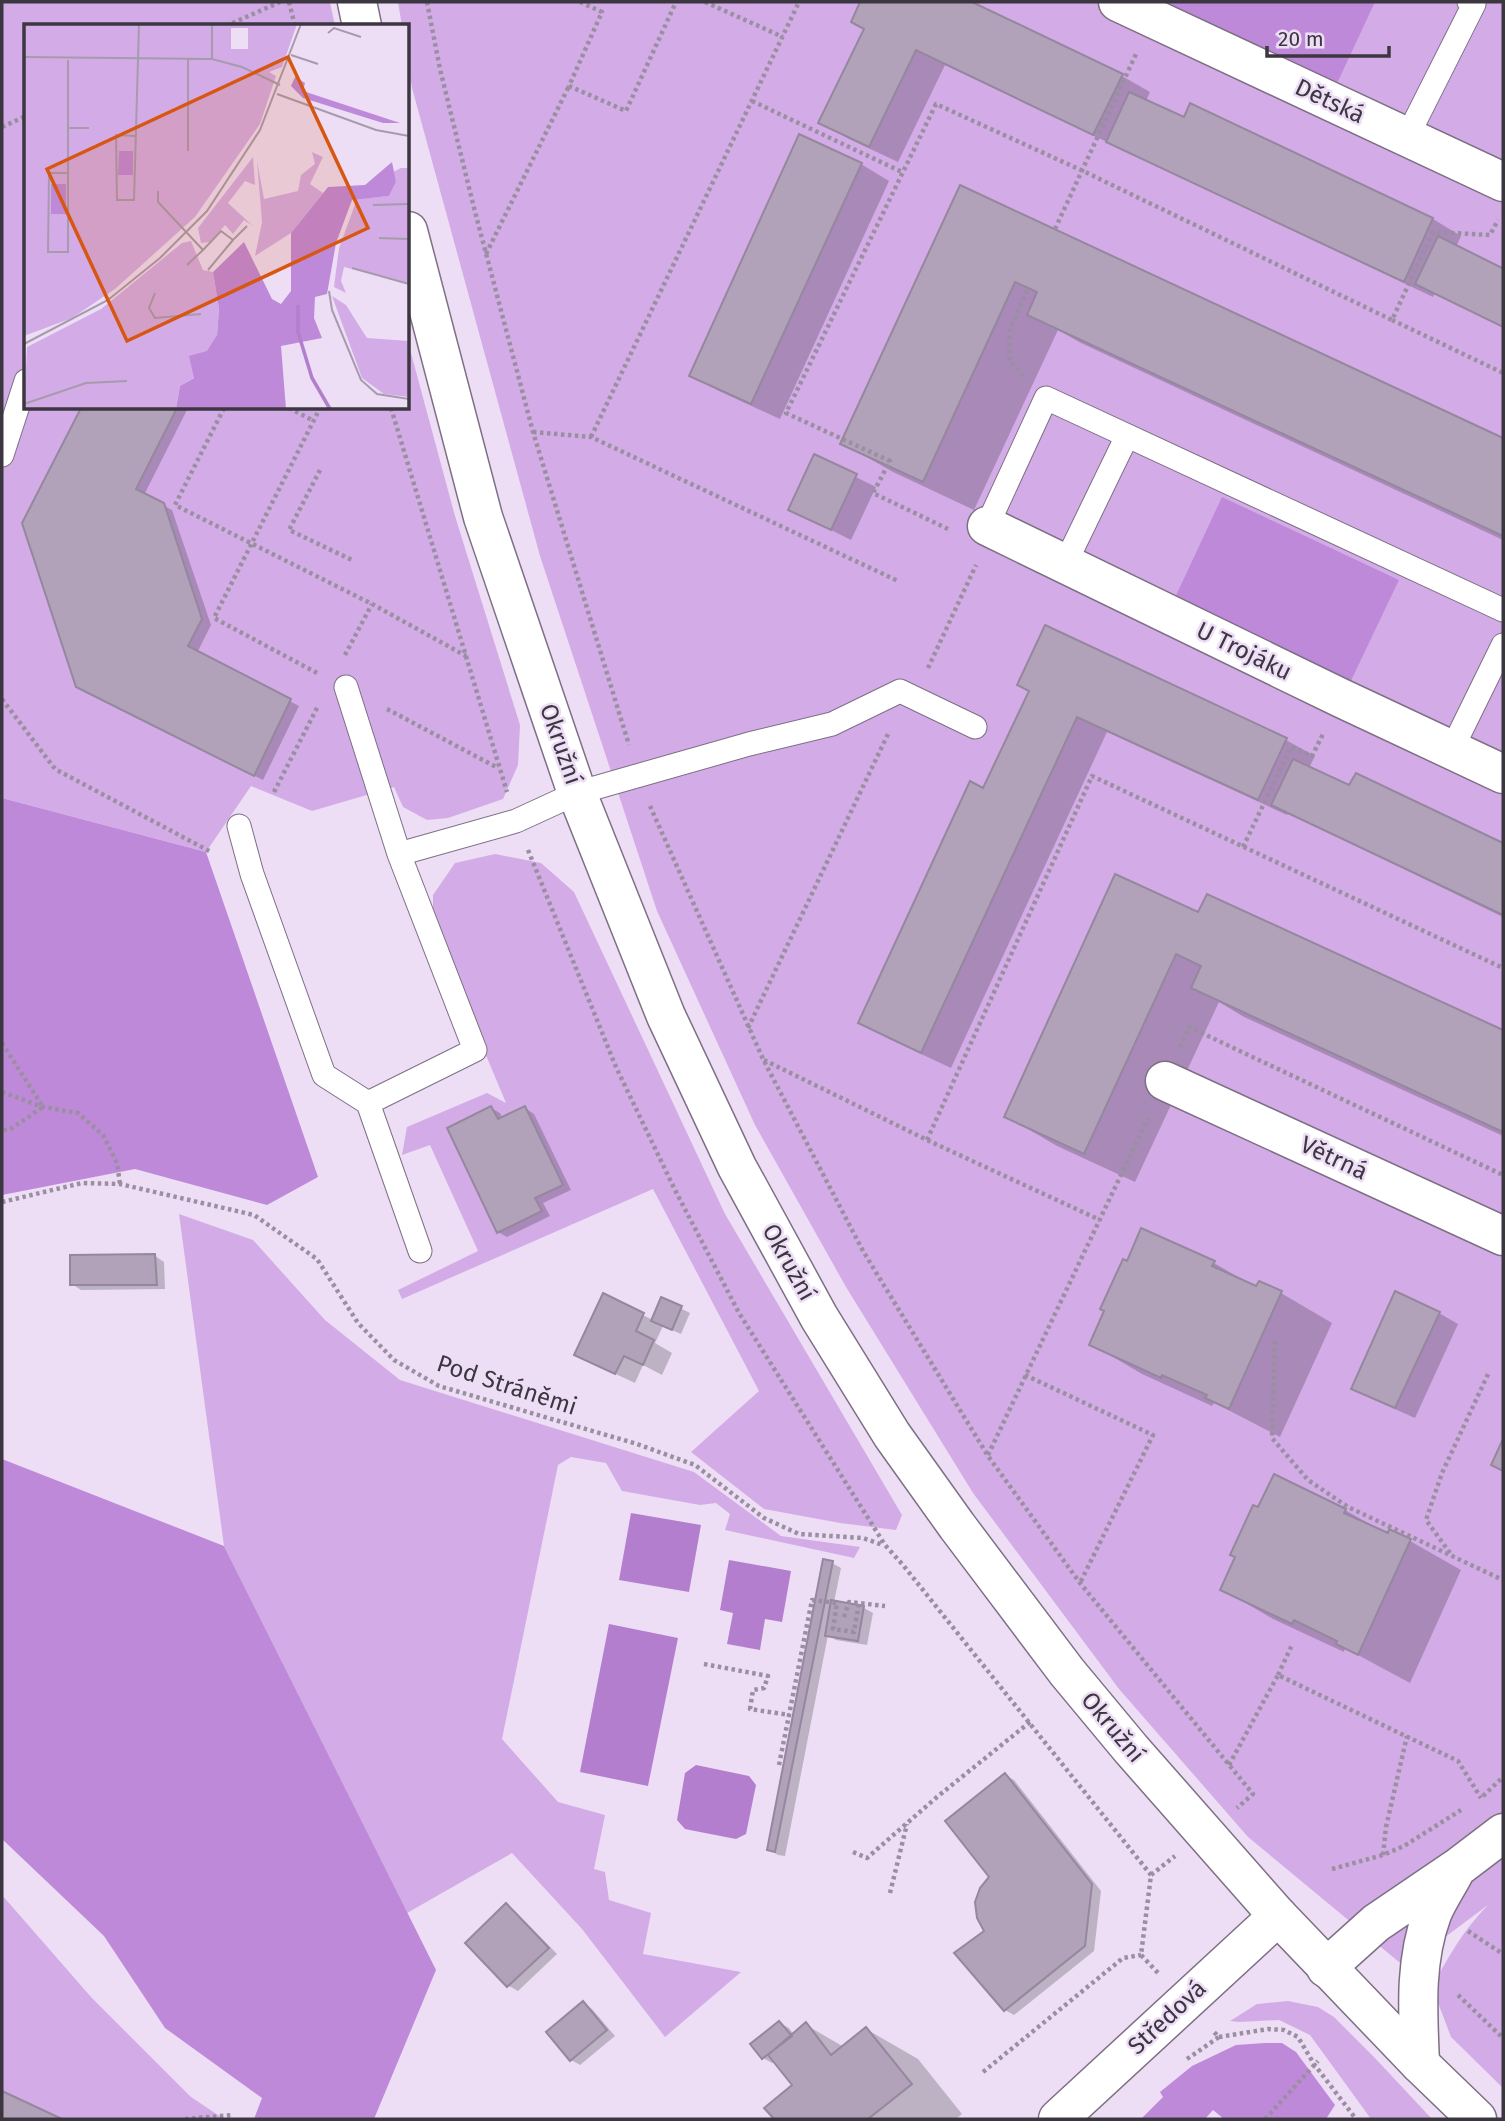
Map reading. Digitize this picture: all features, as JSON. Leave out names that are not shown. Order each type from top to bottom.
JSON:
[{"type":"street","points":[[357,2],[362,24]]},
{"type":"street","name":"Dětská","points":[[1118,2],[1406,137],[1501,200]]},
{"type":"street","name":"Okružní","points":[[410,239],[483,517],[577,793],[666,1016],[737,1167],[820,1317],[892,1435],[1067,1672],[1278,1916],[1420,2064],[1477,2119]]},
{"type":"street","name":"U Trojáku","points":[[973,538],[1065,564],[1503,774]]},
{"type":"street","name":"Větrná","points":[[1165,1081],[1503,1237]]},
{"type":"street","points":[[1326,1968],[1376,1923],[1503,1833]]},
{"type":"street","points":[[1420,2064],[1420,1958],[1433,1912],[1457,1868]]},
{"type":"street","name":"Středová","points":[[1058,2119],[1278,1916]]},
{"type":"lane","points":[[1406,137],[1474,4],[1469,2]]},
{"type":"lane","points":[[2,455],[24,386]]},
{"type":"lane","points":[[973,538],[1046,398],[1503,610]]},
{"type":"lane","points":[[1065,564],[1127,436]]},
{"type":"lane","points":[[1451,751],[1503,645]]},
{"type":"lane","points":[[346,687],[399,854],[475,1050],[368,1103]]},
{"type":"lane","points":[[399,854],[516,821],[577,793],[749,744],[832,724],[900,691],[975,727]]},
{"type":"lane","points":[[239,826],[252,874],[324,1075],[368,1103],[421,1251]]},
{"type":"path","points":[[230,24],[280,2]]},
{"type":"path","points":[[289,2],[294,24]]},
{"type":"path","points":[[427,2],[486,254],[533,432],[637,776],[748,1028],[863,1251],[988,1456],[1080,1583],[1253,1794]]},
{"type":"path","points":[[486,254],[569,86],[602,12],[580,2]]},
{"type":"path","points":[[569,86],[626,111],[676,2]]},
{"type":"path","points":[[705,2],[783,37]]},
{"type":"path","points":[[591,437],[799,2]]},
{"type":"path","points":[[1055,229],[1152,18]]},
{"type":"path","points":[[752,102],[902,172]]},
{"type":"path","points":[[748,1028],[889,731],[899,731],[914,698],[973,538],[873,493],[890,461],[786,413],[936,104],[1083,171],[1503,373]]},
{"type":"path","points":[[2,127],[24,117]]},
{"type":"path","points":[[1392,320],[1433,232],[1490,235],[1501,200]]},
{"type":"path","points":[[222,410],[175,505],[372,604],[467,657]]},
{"type":"path","points":[[293,410],[314,421]]},
{"type":"path","points":[[319,410],[214,618],[498,768]]},
{"type":"path","points":[[392,410],[516,821],[616,1067],[675,1190],[739,1313],[884,1545],[903,1565],[1151,1875],[1141,1955]]},
{"type":"path","points":[[533,432],[591,437],[898,581]]},
{"type":"path","points":[[320,470],[289,530],[352,560]]},
{"type":"path","points":[[1243,847],[1291,747],[1312,756],[1340,698]]},
{"type":"path","points":[[2,699],[55,769],[252,874]]},
{"type":"path","points":[[928,1140],[1092,776],[1503,968]]},
{"type":"path","points":[[274,792],[279,783]]},
{"type":"path","points":[[988,1456],[1189,1027],[1503,1175]]},
{"type":"path","points":[[2,1043],[43,1107]]},
{"type":"path","points":[[763,1059],[1100,1220]]},
{"type":"path","points":[[2,1092],[43,1107],[78,1113],[103,1135],[117,1163],[120,1184]]},
{"type":"path","points":[[2,1130],[9,1130],[43,1107]]},
{"type":"path","name":"Pod Stráněmi","points":[[2,1202],[82,1183],[120,1184],[254,1215],[317,1259],[358,1323],[394,1360],[439,1386],[637,1444],[695,1465],[764,1518],[799,1534],[863,1538],[884,1545]]},
{"type":"path","points":[[1275,1341],[1272,1438],[1308,1480],[1348,1507],[1503,1580]]},
{"type":"path","points":[[1451,1555],[1426,1520],[1442,1473],[1489,1372]]},
{"type":"path","points":[[1025,1375],[1153,1435],[1080,1583]]},
{"type":"path","points":[[779,1765],[812,1600],[845,1605],[844,1617],[849,1602],[885,1606]]},
{"type":"path","points":[[837,1603],[834,1629],[855,1632],[859,1603]]},
{"type":"path","points":[[1229,1765],[1292,1645]]},
{"type":"path","points":[[704,1664],[768,1676],[764,1688],[753,1690],[750,1709],[789,1714]]},
{"type":"path","points":[[1278,1675],[1458,1761],[1481,1798],[1503,1777]]},
{"type":"path","points":[[853,1852],[867,1858],[1030,1722]]},
{"type":"path","points":[[1382,1855],[1407,1735]]},
{"type":"path","points":[[1332,1869],[1404,1846],[1470,1805]]},
{"type":"path","points":[[890,1892],[908,1823]]},
{"type":"path","points":[[1141,1955],[1184,2001]]},
{"type":"path","points":[[983,2072],[1123,1958],[1141,1955]]},
{"type":"path","points":[[1453,1991],[1503,2038]]},
{"type":"path","points":[[1219,2037],[1268,2029],[1284,2030],[1298,2037],[1356,2119]]},
{"type":"path","points":[[1265,2119],[1316,2063]]},
{"type":"path","points":[[185,2119],[233,2115]]},
{"type":"shaded area","points":[[2,2],[330,2],[335,24],[24,24],[24,410],[410,410],[410,349],[455,516],[520,725],[518,765],[503,799],[448,818],[427,820],[403,807],[394,787],[312,811],[251,786],[206,852],[2,798]]},
{"type":"shaded area","points":[[398,2],[1503,2],[1503,2088],[1451,2037],[1432,1987],[1457,1944],[1488,1905],[1405,1967],[1248,1837],[1119,1689],[973,1493],[846,1287],[755,1125],[657,911],[540,556],[412,88],[410,24],[402,24]]},
{"type":"shaded area","points":[[1141,2],[1375,2],[1333,92]]},
{"type":"shaded area","points":[[1222,497],[1399,580],[1348,687],[1172,604]]},
{"type":"shaded area","points":[[2,798],[206,852],[318,1177],[267,1205],[135,1169],[2,1195]]},
{"type":"shaded area","points":[[495,854],[541,863],[574,892],[725,1214],[902,1515],[896,1530],[764,1509],[691,1452],[759,1391],[653,1189],[402,1299],[398,1290],[478,1251],[430,1145],[402,1155],[407,1127],[487,1093],[506,1103],[433,929],[433,895],[455,863]]},
{"type":"shaded area","points":[[179,1214],[253,1240],[325,1320],[400,1380],[694,1472],[781,1536],[860,1547],[854,1558],[725,1530],[730,1514],[716,1503],[700,1505],[622,1491],[606,1463],[571,1457],[558,1465],[502,1739],[558,1802],[605,1815],[594,1869],[605,1872],[609,1900],[651,1913],[643,1954],[741,1972],[665,2037],[582,1929],[512,1853],[407,1913],[224,1546]]},
{"type":"shaded area","points":[[2,1459],[224,1546],[436,1970],[374,2119],[254,2119],[262,2098],[165,2028],[104,1936],[2,1839]]},
{"type":"shaded area","points":[[631,1513],[701,1525],[689,1592],[619,1580]]},
{"type":"shaded area","points":[[729,1560],[791,1571],[782,1622],[765,1619],[760,1650],[727,1644],[733,1613],[720,1610]]},
{"type":"shaded area","points":[[609,1624],[678,1638],[648,1786],[580,1772]]},
{"type":"shaded area","points":[[696,1765],[749,1776],[756,1785],[746,1834],[736,1839],[685,1829],[677,1820],[685,1773]]},
{"type":"shaded area","points":[[2,1895],[91,1997],[191,2097],[224,2119],[2,2119]]},
{"type":"shaded area","points":[[1288,2001],[1318,2007],[1334,2017],[1432,2119],[1371,2119],[1310,2035],[1279,2020],[1230,2021],[1257,2004]]},
{"type":"shaded area","points":[[1282,2043],[1296,2052],[1335,2105],[1326,2119],[1224,2119],[1213,2110],[1205,2119],[1141,2119],[1163,2097],[1160,2092],[1192,2066],[1236,2045]]},
{"type":"building","points":[[860,2],[972,2],[1123,74],[1093,135],[916,50],[869,147],[818,123],[864,29],[851,22]]},
{"type":"building","points":[[1129,92],[1184,117],[1190,103],[1433,218],[1404,282],[1106,142]]},
{"type":"building","points":[[799,134],[862,163],[751,404],[689,376]]},
{"type":"building","points":[[960,185],[1503,438],[1503,536],[1027,315],[1037,292],[1015,282],[923,482],[840,444]]},
{"type":"building","points":[[1438,236],[1502,268],[1503,265],[1503,327],[1415,284]]},
{"type":"building","points":[[80,410],[176,410],[136,489],[164,503],[202,619],[188,646],[291,699],[254,776],[76,687],[22,523]]},
{"type":"building","points":[[814,454],[857,474],[831,530],[788,510]]},
{"type":"building","points":[[1045,625],[1287,738],[1258,800],[1077,717],[921,1053],[858,1023],[970,781],[983,788],[1029,691],[1017,685]]},
{"type":"building","points":[[1293,759],[1349,785],[1356,773],[1503,843],[1503,915],[1271,805]]},
{"type":"building","points":[[1115,874],[1198,912],[1207,894],[1503,1030],[1503,1132],[1191,988],[1201,966],[1176,954],[1084,1154],[1004,1117]]},
{"type":"building","points":[[491,1106],[498,1119],[525,1106],[563,1185],[535,1198],[542,1211],[497,1233],[447,1128]]},
{"type":"building","points":[[1141,1228],[1215,1261],[1212,1266],[1256,1286],[1259,1281],[1282,1291],[1229,1409],[1205,1398],[1207,1395],[1162,1375],[1161,1378],[1089,1345],[1104,1311],[1100,1309],[1123,1259],[1127,1261]]},
{"type":"building","points":[[155,1254],[157,1285],[70,1285],[70,1255]]},
{"type":"building","points":[[1395,1291],[1440,1312],[1395,1408],[1351,1389]]},
{"type":"building","points":[[603,1293],[644,1313],[636,1331],[654,1340],[643,1365],[624,1356],[615,1374],[574,1355]]},
{"type":"building","points":[[661,1297],[682,1306],[672,1330],[651,1321]]},
{"type":"building","points":[[1503,1439],[1503,1471],[1491,1465]]},
{"type":"building","points":[[1274,1474],[1346,1509],[1344,1513],[1388,1533],[1389,1529],[1411,1539],[1358,1655],[1336,1644],[1337,1641],[1294,1620],[1292,1624],[1220,1590],[1235,1557],[1230,1555],[1253,1505],[1258,1507]]},
{"type":"building","points":[[823,1559],[833,1561],[775,1852],[767,1850]]},
{"type":"building","points":[[831,1600],[864,1606],[858,1641],[825,1636]]},
{"type":"building","points":[[1005,1773],[1092,1884],[1085,1946],[1004,2011],[954,1953],[984,1931],[977,1918],[975,1902],[980,1888],[989,1877],[945,1821]]},
{"type":"building","points":[[506,1903],[549,1948],[507,1987],[465,1943]]},
{"type":"building","points":[[583,2001],[607,2030],[570,2061],[546,2032]]},
{"type":"building","points":[[779,2021],[792,2036],[762,2059],[750,2044]]},
{"type":"building","points":[[806,2022],[831,2055],[866,2027],[912,2084],[868,2119],[774,2119],[764,2108],[792,2085],[768,2055]]},
{"type":"building","points":[[2,2091],[62,2119],[2,2119]]}]
